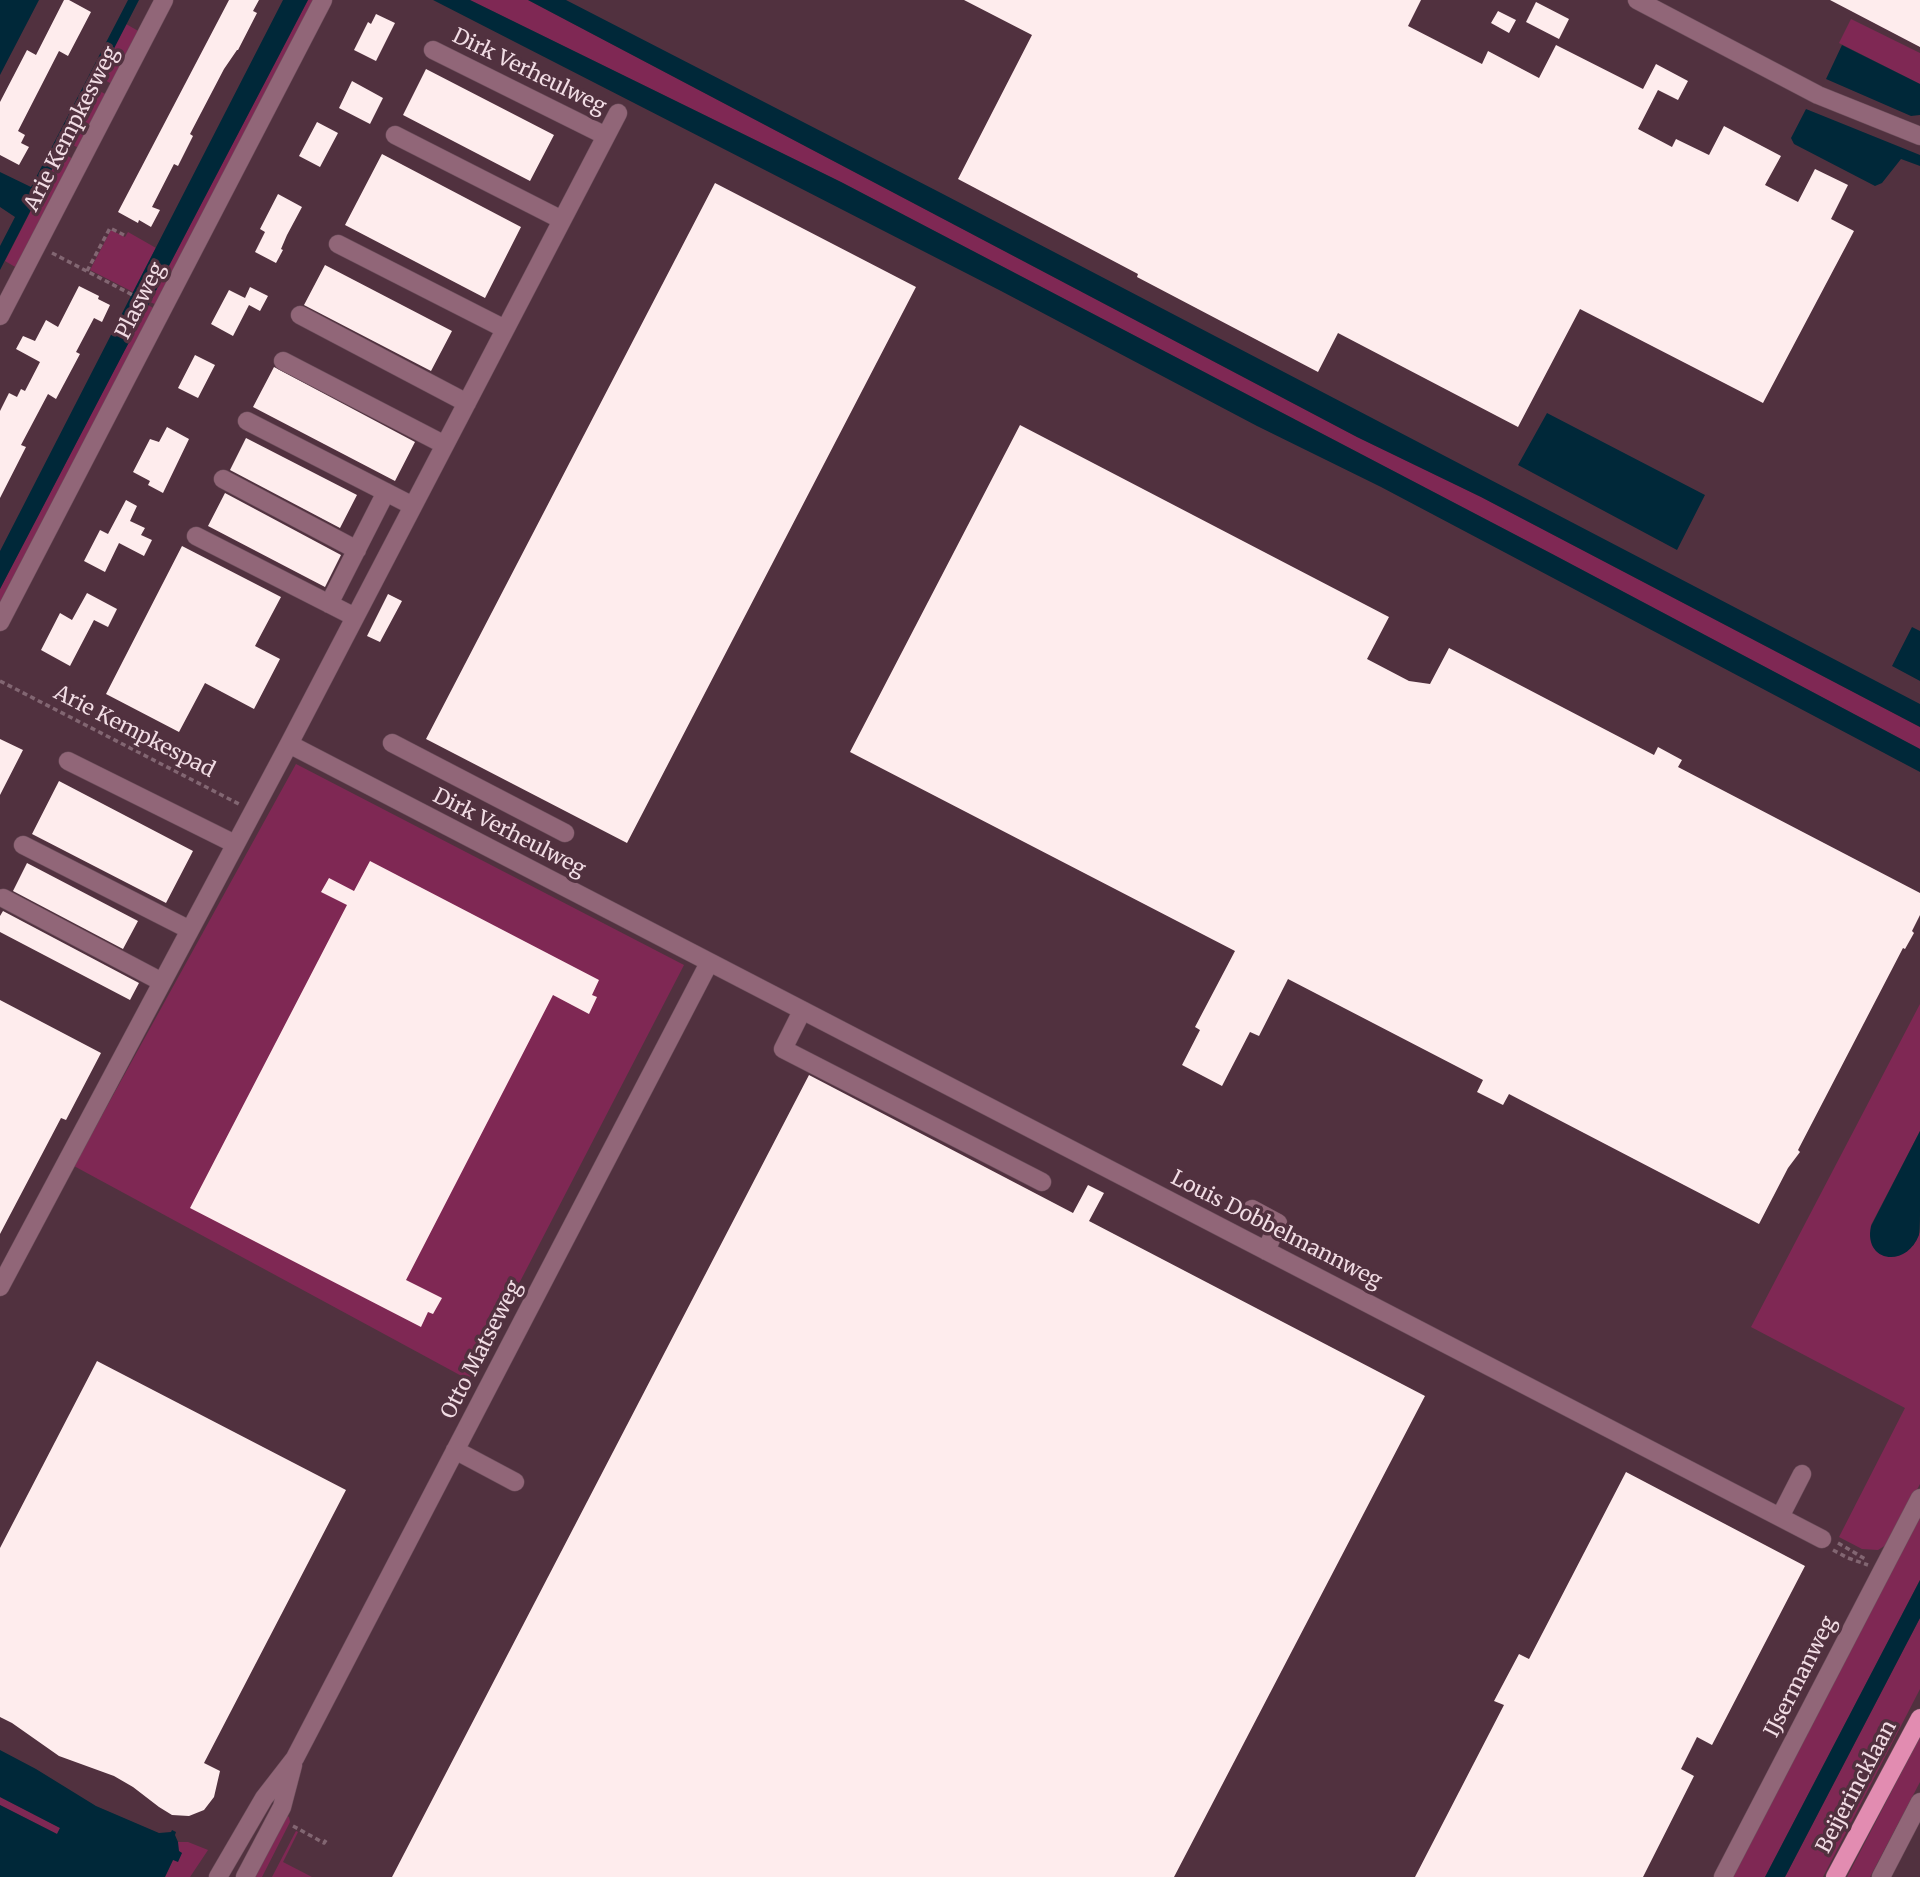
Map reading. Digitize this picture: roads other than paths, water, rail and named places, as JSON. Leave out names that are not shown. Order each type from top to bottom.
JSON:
[{"type":"main road","name":"Beijerincklaan","points":[[1835,1877],[1920,1718]]},
{"type":"street","name":"Arie Kempkesweg","points":[[0,316],[164,0]]},
{"type":"street","name":"Plasweg","points":[[0,622],[323,0]]},
{"type":"street","points":[[1637,0],[1818,95],[1920,136]]},
{"type":"street","name":"Dirk Verheulweg","points":[[433,50],[606,136]]},
{"type":"street","name":"Dirk Verheulweg","points":[[0,1287],[289,744],[618,113]]},
{"type":"street","points":[[395,135],[562,220]]},
{"type":"street","points":[[338,244],[505,329]]},
{"type":"street","points":[[300,315],[467,403]]},
{"type":"street","points":[[283,361],[445,445]]},
{"type":"street","points":[[247,421],[413,506]]},
{"type":"street","points":[[223,479],[357,550]]},
{"type":"street","points":[[329,604],[386,492]]},
{"type":"street","points":[[197,536],[355,617]]},
{"type":"street","points":[[392,743],[565,833]]},
{"type":"street","name":"Dirk Verheulweg","points":[[289,744],[709,963]]},
{"type":"street","points":[[68,761],[235,844]]},
{"type":"street","points":[[23,845],[190,930]]},
{"type":"street","points":[[3,898],[162,982]]},
{"type":"street","name":"Louis Dobbelmannweg","points":[[709,963],[1822,1539]]},
{"type":"street","name":"Otto Matseweg","points":[[218,1877],[264,1798],[295,1758],[709,963]]},
{"type":"street","points":[[802,1011],[783,1049],[1042,1182]]},
{"type":"street","points":[[1252,1209],[1278,1223],[1266,1251]]},
{"type":"street","points":[[455,1450],[515,1482]]},
{"type":"street","points":[[1780,1517],[1802,1474]]},
{"type":"street","name":"IJsermanweg","points":[[1723,1877],[1920,1498]]},
{"type":"street","name":"Otto Matseweg","points":[[245,1877],[282,1807],[295,1758]]},
{"type":"street","points":[[1881,1877],[1920,1802]]},
{"type":"water","points":[[0,0],[39,0],[0,75]]},
{"type":"water","points":[[128,0],[139,0],[0,270],[0,246],[15,217],[0,207],[0,172],[31,187]]},
{"type":"water","points":[[283,0],[308,0],[0,589],[0,551]]},
{"type":"water","points":[[433,0],[470,0],[841,182],[1920,749],[1920,772],[1381,487],[1257,426],[1001,291]]},
{"type":"water","points":[[528,0],[566,0],[1920,704],[1920,727],[1481,497],[1357,437]]},
{"type":"water","points":[[1842,45],[1920,84],[1920,115],[1911,116],[1826,79]]},
{"type":"water","points":[[1806,109],[1920,155],[1920,166],[1901,159],[1882,183],[1875,186],[1794,144],[1791,138]]},
{"type":"water","points":[[1547,413],[1705,495],[1677,550],[1518,465]]},
{"type":"water","points":[[1912,627],[1920,631],[1920,681],[1892,666]]},
{"type":"water","points":[[1920,1131],[1919,1235],[1905,1253],[1887,1257],[1879,1254],[1873,1247],[1870,1238],[1871,1226]]},
{"type":"water","points":[[1920,1580],[1920,1618],[1785,1877],[1765,1877]]},
{"type":"water","points":[[0,1750],[96,1806],[159,1833],[172,1830],[176,1832],[179,1851],[182,1853],[178,1862],[173,1860],[165,1877],[0,1877],[0,1805],[57,1834],[60,1828],[0,1797]]}]
